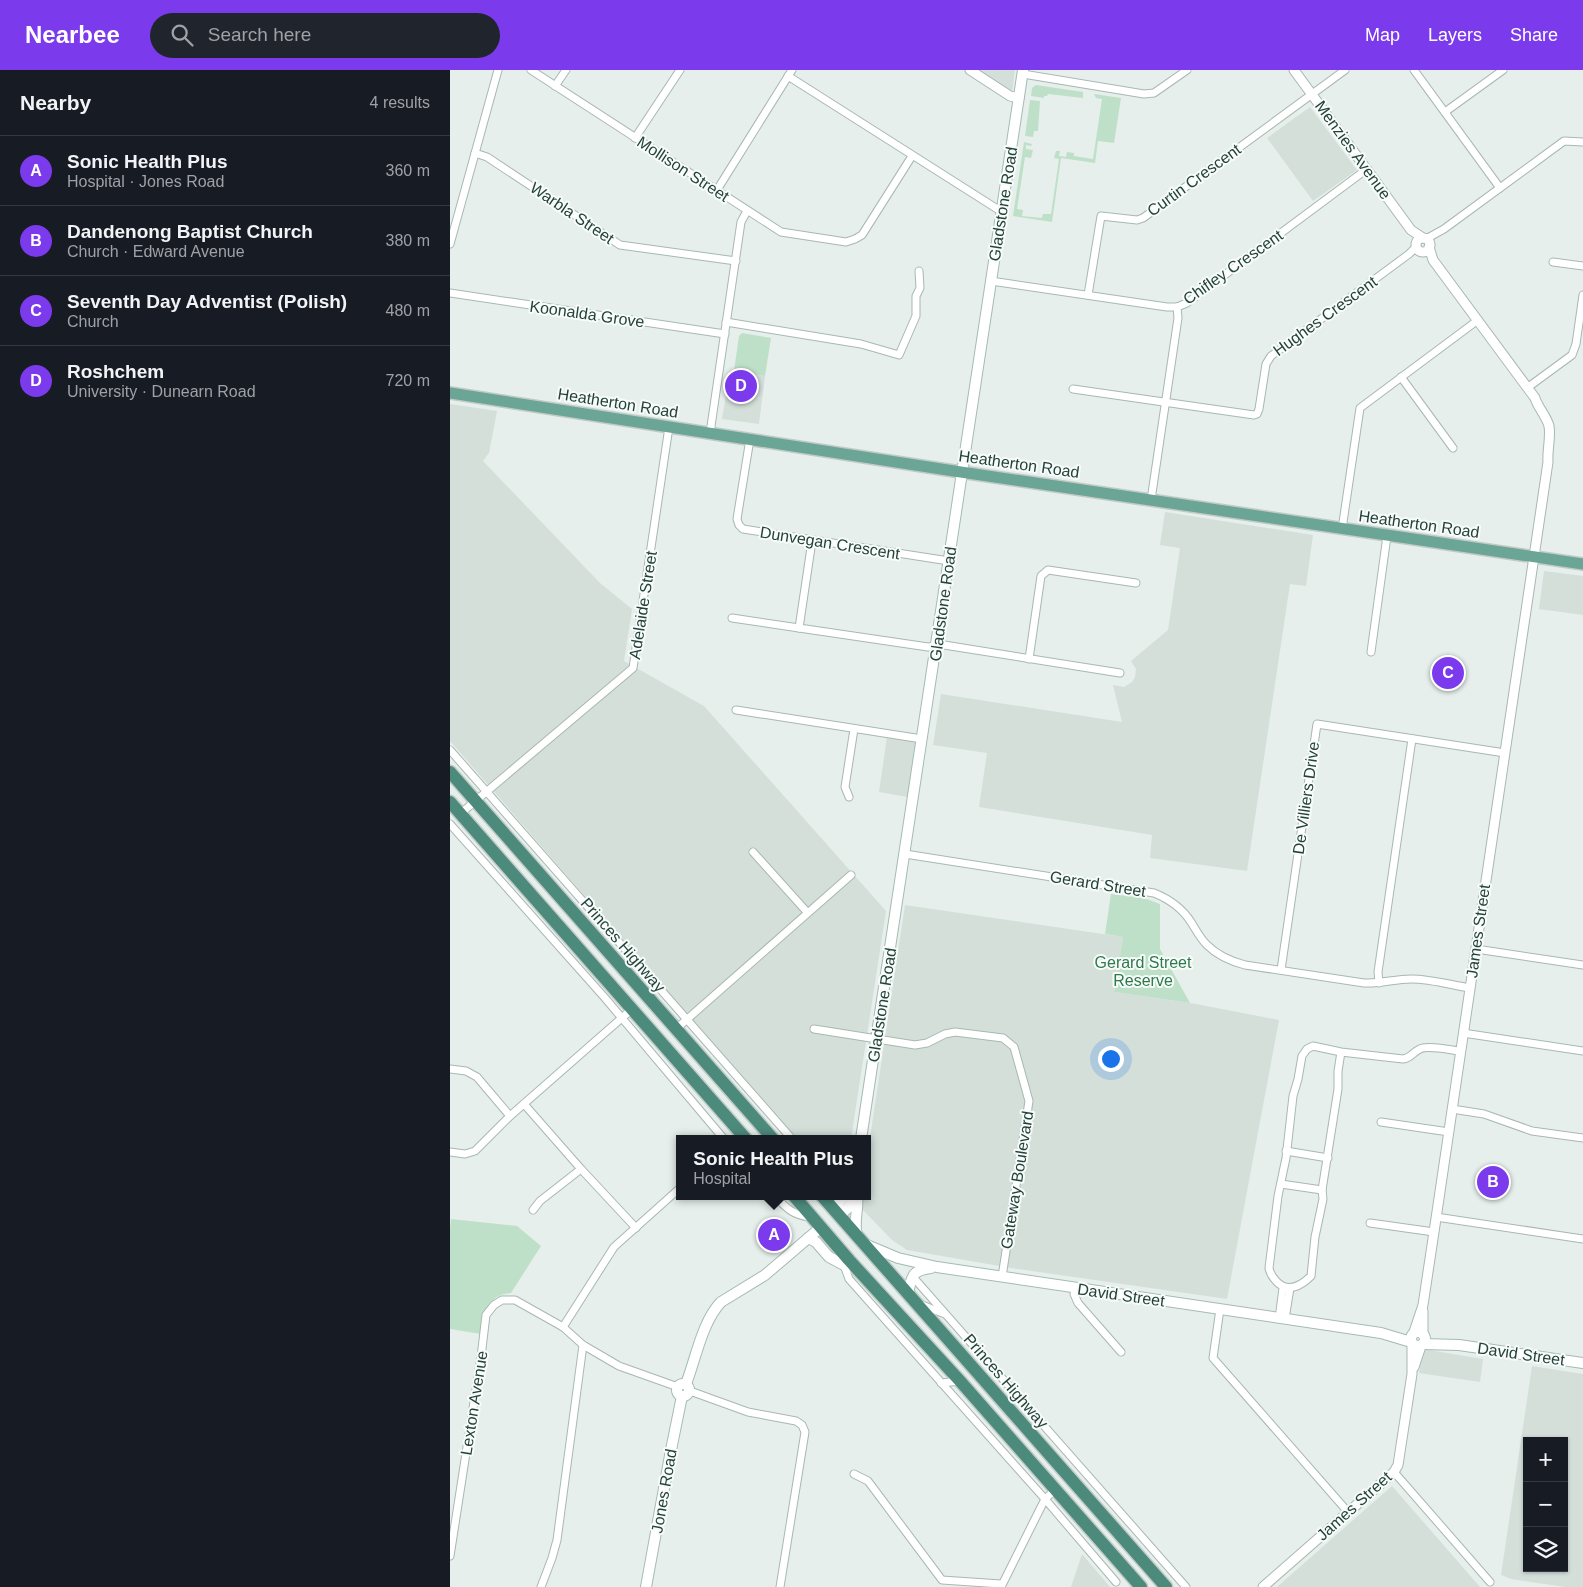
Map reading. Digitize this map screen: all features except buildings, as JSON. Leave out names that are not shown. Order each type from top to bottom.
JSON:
[{"type":"highway","name":"Princes Highway","points":[[450,772],[769,1135]]},
{"type":"highway","points":[[450,802],[589,959],[739,1135]]},
{"type":"highway","points":[[797,1200],[846,1263],[960,1381],[1132,1579],[1143,1576],[1138,1556]]},
{"type":"highway","name":"Princes Highway","points":[[826,1200],[1166,1587]]},
{"type":"highway","points":[[820,1228],[837,1213]]},
{"type":"main road","name":"Gladstone Road","points":[[863,1135],[1023,72]]},
{"type":"main road","name":"Heatherton Road","points":[[450,393],[962,473],[1583,564]]},
{"type":"main road","points":[[837,1213],[842,1200]]},
{"type":"main road","points":[[837,1213],[848,1208],[853,1200]]},
{"type":"main road","points":[[857,1200],[855,1218],[860,1240]]},
{"type":"main road","name":"Jones Road","points":[[646,1587],[684,1389],[704,1331],[715,1308],[721,1302],[765,1275],[820,1228]]},
{"type":"main road","points":[[808,1238],[816,1242],[829,1256],[846,1263]]},
{"type":"main road","name":"David Street","points":[[860,1240],[898,1258],[937,1267],[1583,1363]]},
{"type":"main road","points":[[912,1298],[913,1277],[919,1270],[937,1267]]},
{"type":"street","points":[[450,244],[498,70]]},
{"type":"street","name":"Mollison Street","points":[[531,70],[781,232],[846,242],[862,235],[912,156]]},
{"type":"street","points":[[555,86],[566,70]]},
{"type":"street","points":[[635,138],[680,70]]},
{"type":"street","points":[[970,70],[1010,96],[1019,98]]},
{"type":"street","points":[[1023,72],[1144,94],[1154,93],[1187,70]]},
{"type":"street","name":"Menzies Avenue","points":[[1294,70],[1528,388],[1546,417],[1549,428],[1548,462],[1534,557]]},
{"type":"street","name":"Curtin Crescent","points":[[1088,295],[1101,216],[1137,220],[1143,218],[1345,70]]},
{"type":"street","points":[[1414,70],[1500,188]]},
{"type":"street","points":[[1445,112],[1503,70]]},
{"type":"street","points":[[717,190],[790,73],[912,156],[1002,212]]},
{"type":"street","name":"Hughes Crescent","points":[[1073,389],[1251,416],[1257,414],[1266,364],[1271,356],[1564,141],[1583,142]]},
{"type":"street","name":"Warbla Street","points":[[475,153],[487,157],[620,245],[736,261]]},
{"type":"street","name":"Chifley Crescent","points":[[992,281],[1166,307],[1177,306],[1187,303],[1367,170]]},
{"type":"street","points":[[710,433],[741,222],[747,211]]},
{"type":"street","points":[[1553,262],[1583,266]]},
{"type":"street","points":[[726,322],[861,344],[899,355],[916,316],[916,296],[920,288],[919,271]]},
{"type":"street","name":"Koonalda Grove","points":[[450,293],[725,334]]},
{"type":"street","points":[[1528,388],[1572,355],[1576,344],[1583,296]]},
{"type":"street","points":[[1151,500],[1178,318],[1177,306]]},
{"type":"street","points":[[1342,529],[1360,408],[1478,320]]},
{"type":"street","points":[[1401,377],[1453,448]]},
{"type":"street","name":"Adelaide Street","points":[[460,814],[633,668],[670,427]]},
{"type":"street","name":"Dunvegan Crescent","points":[[750,440],[737,519],[739,525],[745,530],[949,561]]},
{"type":"street","points":[[1371,652],[1387,536]]},
{"type":"street","points":[[799,628],[812,541]]},
{"type":"street","name":"James Street","points":[[1263,1587],[1394,1472],[1398,1465],[1534,557]]},
{"type":"street","points":[[1029,659],[1041,576],[1048,570],[1136,583]]},
{"type":"street","points":[[732,618],[928,647],[944,645],[1120,673]]},
{"type":"street","points":[[736,710],[922,739]]},
{"type":"street","name":"De Villiers Drive","points":[[1281,970],[1317,724],[1505,753]]},
{"type":"street","points":[[848,797],[845,787],[854,729]]},
{"type":"street","points":[[1379,984],[1378,972],[1412,739]]},
{"type":"street","points":[[450,750],[789,1135]]},
{"type":"street","points":[[450,824],[571,960],[721,1135]]},
{"type":"street","points":[[753,852],[807,912]]},
{"type":"street","name":"Gerard Street","points":[[905,854],[1154,893],[1180,908],[1206,944],[1221,956],[1235,963],[1364,983],[1379,984],[1402,979],[1414,979],[1470,988]]},
{"type":"street","points":[[676,1029],[851,875]]},
{"type":"street","points":[[1476,949],[1583,965]]},
{"type":"street","points":[[571,960],[589,959]]},
{"type":"street","points":[[450,1152],[465,1154],[475,1151],[510,1116],[632,1009]]},
{"type":"street","name":"Gateway Boulevard","points":[[814,1029],[919,1044],[950,1032],[955,1032],[1003,1038],[1014,1047],[1029,1101],[1002,1277]]},
{"type":"street","points":[[1463,1033],[1583,1051]]},
{"type":"street","points":[[1286,1288],[1274,1279],[1269,1270],[1293,1096],[1304,1052],[1307,1048],[1313,1046],[1341,1052],[1403,1059],[1411,1057],[1424,1047],[1460,1051]]},
{"type":"street","points":[[1286,1288],[1311,1276],[1315,1237],[1320,1222],[1323,1199],[1322,1190],[1338,1089],[1341,1052]]},
{"type":"street","points":[[450,1069],[466,1071],[478,1077],[510,1116]]},
{"type":"street","points":[[524,1104],[580,1169],[636,1228]]},
{"type":"street","points":[[1452,1110],[1484,1114],[1532,1131],[1583,1138]]},
{"type":"street","points":[[1382,1122],[1449,1132]]},
{"type":"street","points":[[1286,1151],[1328,1158]]},
{"type":"street","points":[[534,1210],[540,1201],[580,1169]]},
{"type":"street","points":[[1281,1184],[1322,1190]]},
{"type":"street","points":[[676,1192],[614,1247],[563,1327],[583,1345],[619,1366],[748,1412],[796,1421],[802,1425],[805,1432],[780,1587]]},
{"type":"street","points":[[779,1200],[792,1212],[800,1216],[811,1217]]},
{"type":"street","points":[[1436,1217],[1583,1239]]},
{"type":"street","points":[[1370,1223],[1434,1232]]},
{"type":"street","points":[[846,1263],[849,1279],[1116,1582]]},
{"type":"street","points":[[913,1277],[1186,1587]]},
{"type":"street","points":[[1075,1288],[1074,1294],[1078,1303],[1121,1352]]},
{"type":"street","points":[[1282,1319],[1286,1288]]},
{"type":"street","points":[[912,1298],[947,1315]]},
{"type":"street","name":"Lexton Avenue","points":[[450,1552],[486,1314],[494,1304],[502,1300],[515,1300],[563,1327]]},
{"type":"street","points":[[1220,1309],[1212,1358],[1348,1512]]},
{"type":"street","points":[[541,1587],[557,1540],[583,1345]]},
{"type":"street","points":[[940,1383],[960,1381]]},
{"type":"street","points":[[1394,1472],[1490,1582]]},
{"type":"street","points":[[854,1474],[868,1481],[942,1580],[1001,1586],[1045,1500],[1055,1490]]},
{"type":"street","points":[[1099,1561],[1132,1579]]},
{"type":"shaded area","points":[[976,70],[1015,70],[1012,93]]},
{"type":"shaded area","points":[[1310,107],[1357,170],[1313,201],[1267,138]]},
{"type":"shaded area","points":[[730,371],[765,376],[759,424],[722,419]]},
{"type":"shaded area","points":[[450,404],[497,411],[489,453],[483,461],[600,583],[632,609],[624,661],[704,706],[886,911],[852,1135],[794,1135],[450,741]]},
{"type":"shaded area","points":[[1165,512],[1313,535],[1306,586],[1290,584],[1247,871],[1150,858],[1152,835],[979,807],[987,753],[933,745],[941,694],[1122,722],[1113,685],[1124,687],[1132,682],[1136,669],[1131,661],[1168,630],[1180,548],[1160,545]]},
{"type":"shaded area","points":[[1544,571],[1583,576],[1583,615],[1539,609]]},
{"type":"shaded area","points":[[887,737],[914,741],[916,745],[908,797],[879,792]]},
{"type":"shaded area","points":[[905,905],[1123,937],[1114,992],[1196,1004],[1279,1020],[1227,1299],[1011,1268],[907,1250],[892,1240],[860,1207],[861,1200],[871,1200],[870,1135]]},
{"type":"shaded area","points":[[1423,1349],[1483,1359],[1480,1382],[1419,1373]]},
{"type":"shaded area","points":[[1532,1366],[1583,1374],[1583,1587],[1565,1587],[1511,1579],[1501,1575]]},
{"type":"shaded area","points":[[1392,1486],[1480,1587],[1277,1587]]},
{"type":"shaded area","points":[[1082,1554],[1110,1587],[1071,1587]]},
{"type":"green space","points":[[1036,85],[1083,92],[1083,98],[1048,94],[1044,98],[1031,96],[1032,88]]},
{"type":"green space","points":[[1094,94],[1121,98],[1114,143],[1098,141],[1095,163],[1061,158],[1052,222],[1013,216],[1024,142],[1032,144],[1031,146],[1026,145],[1026,149],[1033,150],[1031,158],[1025,157],[1017,209],[1023,210],[1022,216],[1042,218],[1043,214],[1051,214],[1059,159],[1054,158],[1056,151],[1060,151],[1059,156],[1066,157],[1067,152],[1074,153],[1074,156],[1093,159],[1102,99],[1096,98]]},
{"type":"green space","points":[[1030,100],[1040,101],[1038,131],[1034,131],[1033,137],[1025,136]]},
{"type":"green space","points":[[742,333],[771,338],[765,376],[734,371],[739,336]]},
{"type":"green space","name":"Gerard Street Reserve","points":[[1111,894],[1144,898],[1160,904],[1160,949],[1190,1003],[1114,992],[1123,937],[1105,934]]},
{"type":"green space","points":[[451,1219],[517,1226],[541,1246],[511,1293],[503,1294],[492,1301],[486,1312],[481,1334],[450,1329]]},
{"type":"place","name":"Roshchem","points":[[741,386]]},
{"type":"place","name":"Seventh Day Adventist (Polish)","points":[[1448,673]]},
{"type":"place","name":"Dandenong Baptist Church","points":[[1493,1182]]},
{"type":"place","name":"Sonic Health Plus","points":[[774,1235]]}]
